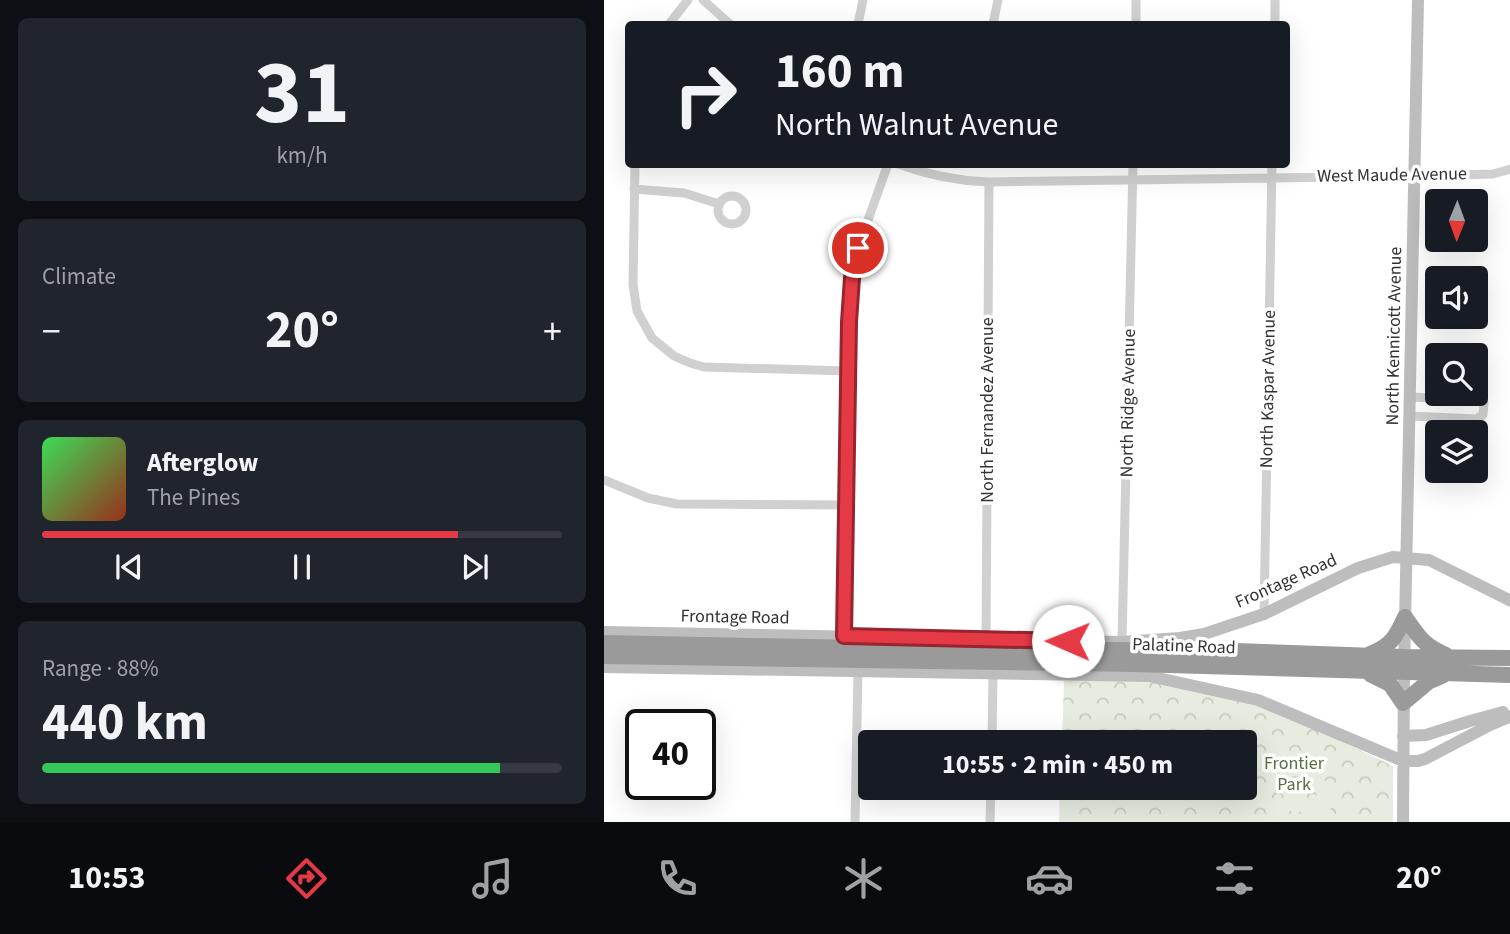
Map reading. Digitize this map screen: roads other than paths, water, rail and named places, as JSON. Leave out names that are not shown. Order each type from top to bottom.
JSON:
[{"type":"highway","points":[[1405,617],[1420,639],[1452,666],[1404,703],[1390,684],[1363,663],[1388,646],[1400,630],[1405,617]]},
{"type":"highway","name":"Palatine Road","points":[[604,643],[1235,651],[1363,663],[1452,666],[1510,675]]},
{"type":"highway","name":"Palatine Road","points":[[604,656],[1134,664],[1363,663]]},
{"type":"highway","name":"Palatine Road","points":[[1452,666],[1510,658]]},
{"type":"street","points":[[671,21],[688,0]]},
{"type":"street","points":[[703,0],[727,21]]},
{"type":"street","points":[[859,21],[863,0]]},
{"type":"street","points":[[994,21],[998,0]]},
{"type":"street","points":[[1136,21],[1137,0]]},
{"type":"street","points":[[1275,0],[1275,21]]},
{"type":"street","name":"North Kennicott Avenue","points":[[1403,822],[1418,0]]},
{"type":"street","points":[[635,168],[633,284],[637,311],[652,338],[674,356],[704,367],[848,371]]},
{"type":"street","points":[[844,636],[851,296],[858,248],[887,168]]},
{"type":"street","name":"West Maude Avenue","points":[[908,168],[962,181],[989,182],[1414,176],[1493,174],[1510,169]]},
{"type":"street","name":"North Ridge Avenue","points":[[1122,642],[1133,168]]},
{"type":"street","name":"North Kaspar Avenue","points":[[1264,614],[1272,168]]},
{"type":"street","name":"North Fernandez Avenue","points":[[986,639],[989,182]]},
{"type":"street","points":[[634,190],[684,193],[719,204]]},
{"type":"street","points":[[1410,397],[1479,400],[1484,403],[1483,415],[1476,419],[1410,416]]},
{"type":"street","points":[[604,481],[648,498],[677,504],[847,505]]},
{"type":"street","name":"Frontage Road","points":[[604,632],[1122,642],[1180,638],[1204,634],[1264,614],[1358,568],[1393,557],[1429,560],[1510,601]]},
{"type":"street","points":[[604,667],[1149,676],[1258,700],[1403,761],[1425,759],[1510,716]]},
{"type":"street","points":[[855,822],[858,671]]},
{"type":"street","points":[[992,730],[993,674]]},
{"type":"street","points":[[1403,736],[1426,735],[1510,711]]},
{"type":"street","points":[[990,822],[991,800]]},
{"type":"park label","name":"Frontier Park","points":[[1294,773]]}]
